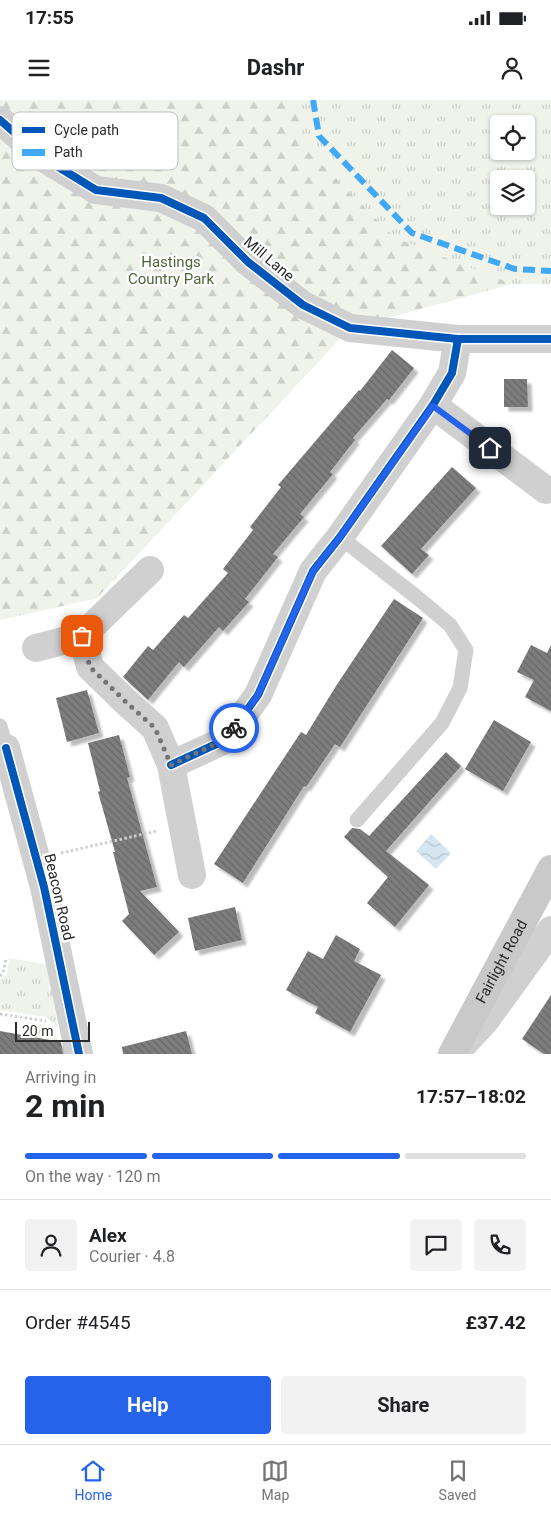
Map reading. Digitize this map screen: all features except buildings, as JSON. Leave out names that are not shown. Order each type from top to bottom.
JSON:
[{"type":"street","name":"Mill Lane","points":[[0,120],[12,131]]},
{"type":"street","name":"Mill Lane","points":[[63,170],[96,190],[161,198],[204,218],[248,262],[303,305],[350,328],[458,339],[551,339]]},
{"type":"street","points":[[171,765],[224,740],[258,695],[313,571],[340,537],[433,406],[452,373],[458,339]]},
{"type":"street","points":[[433,406],[546,490]]},
{"type":"street","points":[[36,648],[82,636],[150,570]]},
{"type":"street","points":[[82,636],[90,667],[155,728],[171,765],[192,875]]},
{"type":"street","name":"Beacon Road","points":[[3,737],[44,887],[79,1052]]},
{"type":"street","name":"Fairlight Road","points":[[454,1054],[551,869]]},
{"type":"street","points":[[454,1054],[485,1021],[551,930]]},
{"type":"lane","points":[[340,537],[450,625],[466,650],[460,688],[442,723],[357,820]]},
{"type":"path","points":[[36,859],[182,825]]},
{"type":"path","points":[[0,976],[3,973],[5,958]]},
{"type":"path","points":[[0,1014],[46,1021],[79,1052]]},
{"type":"green space","name":"Hastings Country Park","points":[[0,100],[551,100],[551,284],[512,284],[350,328],[97,598],[0,620]]},
{"type":"green space","name":"Hastings Country Park","points":[[0,100],[298,100],[303,146],[395,238],[512,284],[350,328],[97,598],[0,620]]},
{"type":"green space","points":[[9,958],[49,965],[58,1028],[47,1017],[0,1010],[0,979],[7,975]]},
{"type":"green space","points":[[27,1022],[43,1025],[52,1030],[57,1039],[61,1054],[49,1040],[24,1035]]},
{"type":"water","points":[[431,834],[451,853],[436,869],[416,851]]},
{"type":"marked path","points":[[313,100],[319,136],[412,233],[515,269],[551,271]]},
{"type":"cycle path","points":[[0,120],[12,131]]},
{"type":"cycle path","points":[[63,170],[96,190],[161,198],[204,218],[248,262],[303,305],[350,328],[458,339],[551,339]]},
{"type":"cycle path","points":[[171,765],[225,740],[258,695],[313,571],[340,537],[433,405],[452,373],[458,339]]},
{"type":"cycle path","points":[[6,748],[44,887],[79,1054]]},
{"type":"way so far","points":[[82,636],[90,667],[155,728],[171,765],[224,740],[234,728]]},
{"type":"route","points":[[234,728],[258,695],[313,571],[340,537],[433,406],[490,448]]}]
